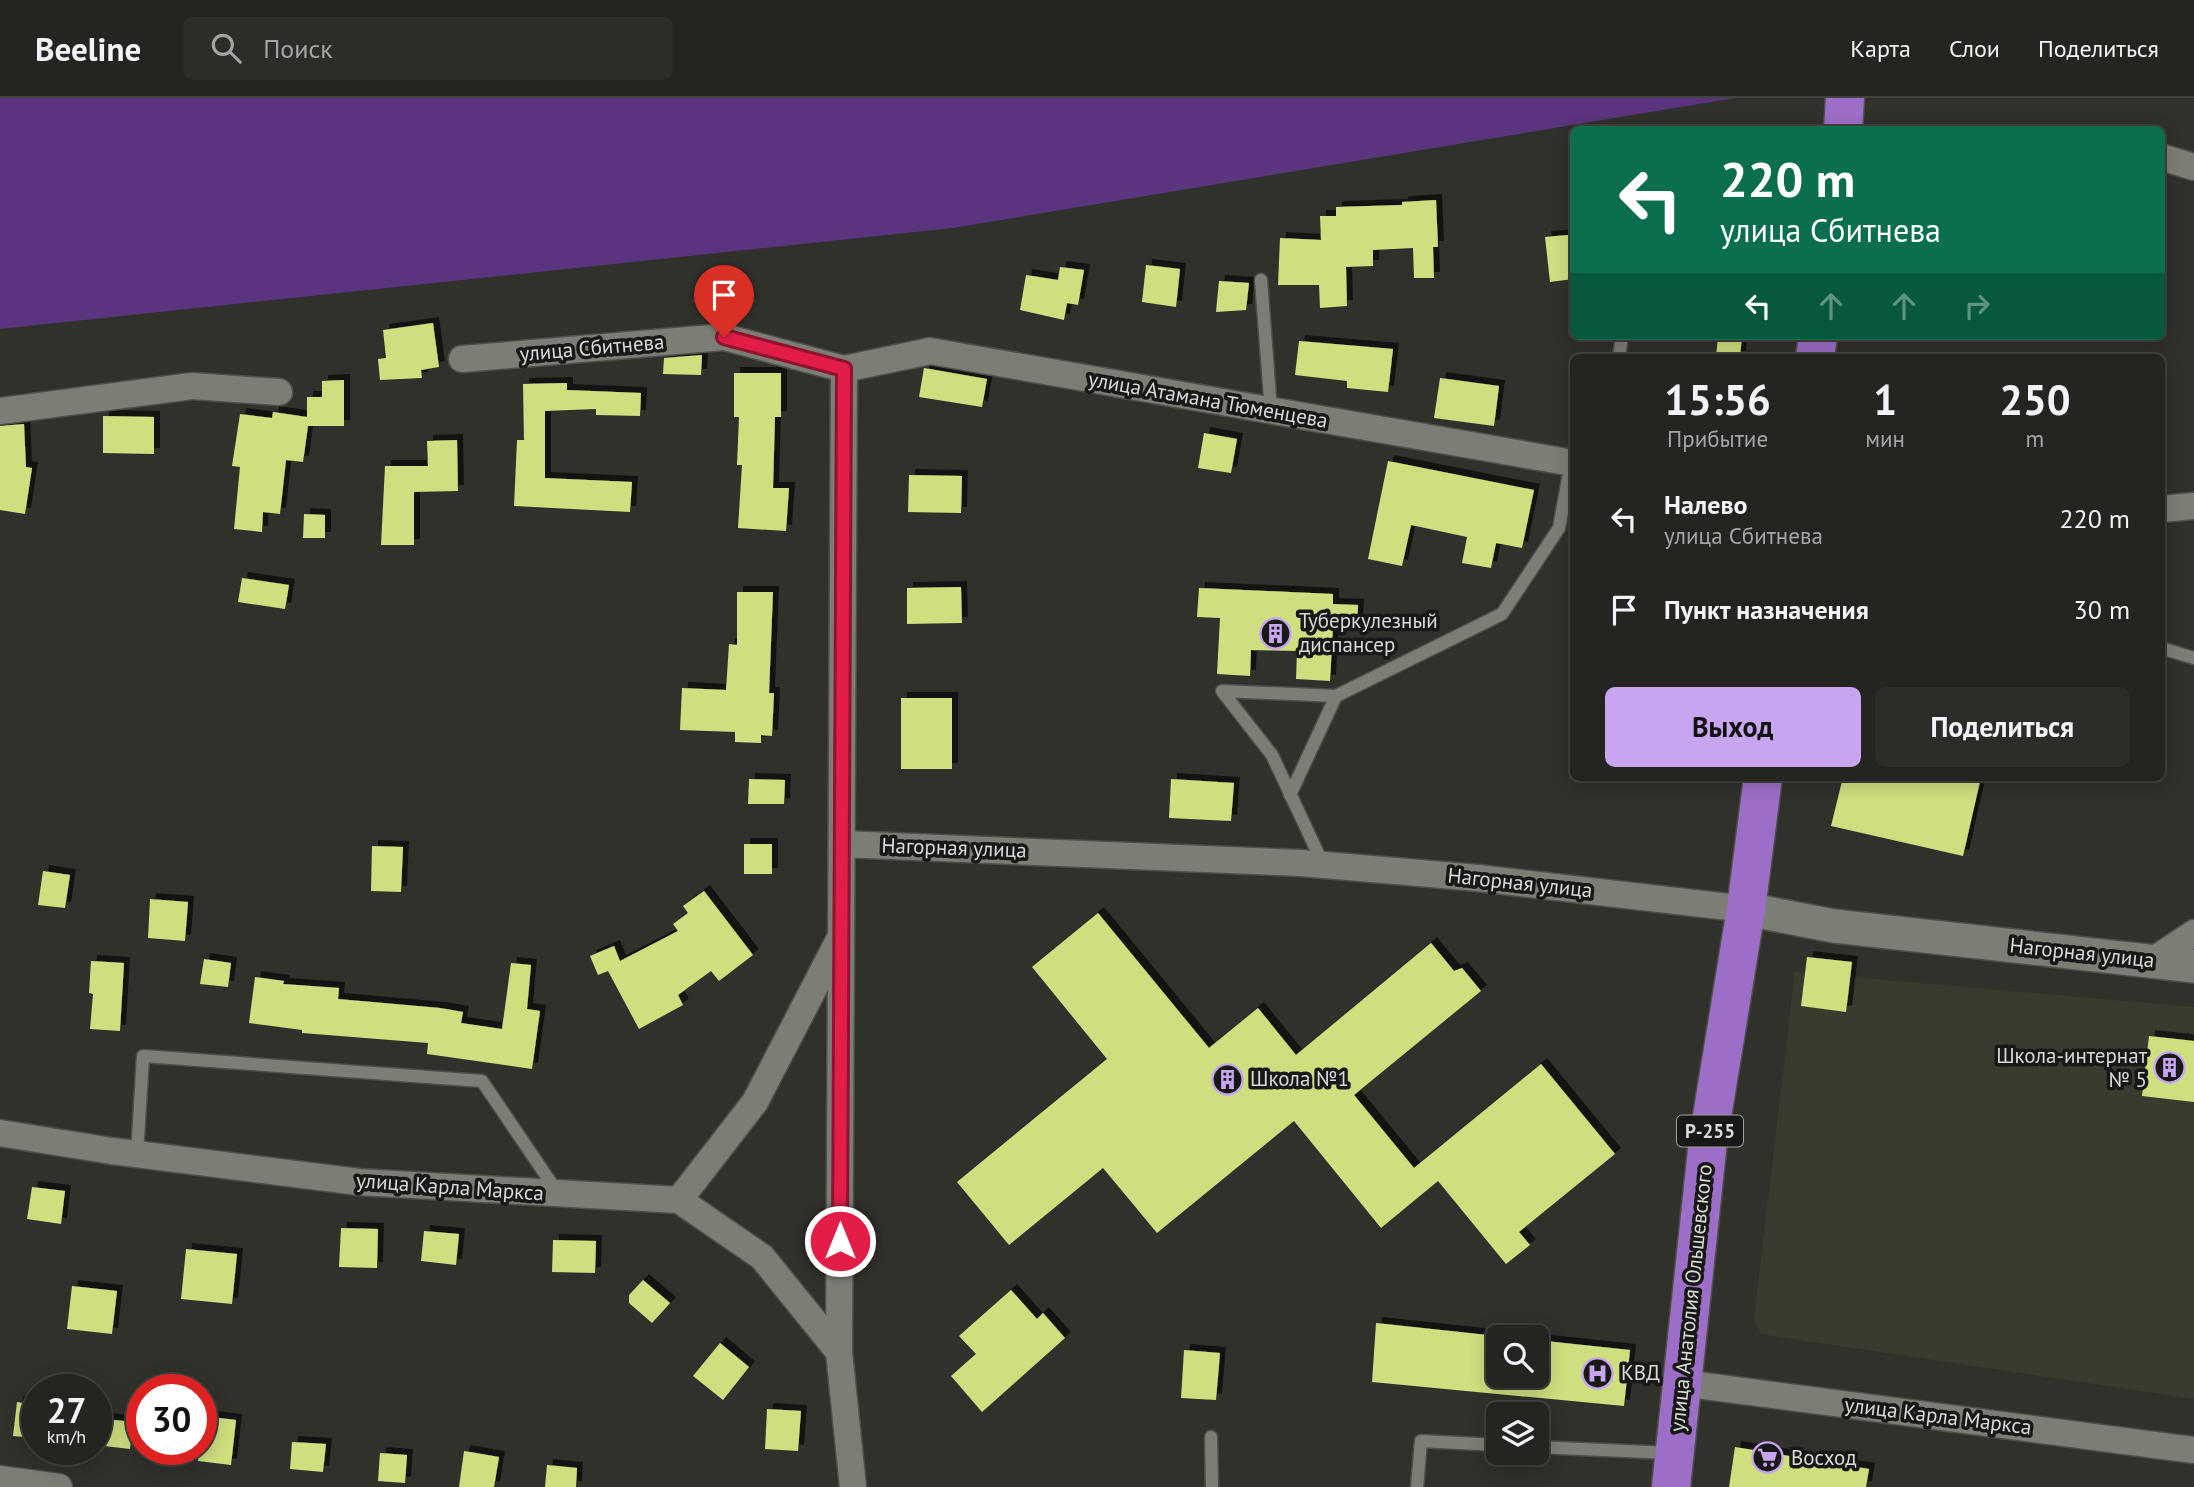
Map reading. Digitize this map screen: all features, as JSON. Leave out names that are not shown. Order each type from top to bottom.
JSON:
[{"type":"highway","points":[[1843,126],[1846,98]]},
{"type":"highway","name":"улица Анатолия Ольшевского","points":[[1673,1470],[1708,1141],[1746,909],[1762,781]]},
{"type":"street","points":[[2165,158],[2194,167]]},
{"type":"street","name":"улица Сбитнева","points":[[462,359],[724,337],[844,369]]},
{"type":"street","name":"улица Атамана Тюменцева","points":[[844,369],[930,351],[1570,463]]},
{"type":"street","points":[[844,369],[839,1352],[853,1487]]},
{"type":"street","points":[[0,411],[192,386],[279,392]]},
{"type":"street","points":[[2165,509],[2194,506]]},
{"type":"street","name":"Нагорная улица","points":[[842,844],[1323,865],[1478,878],[1746,909],[1834,926],[2194,965]]},
{"type":"street","points":[[2152,961],[2194,933]]},
{"type":"street","points":[[839,1352],[762,1257],[679,1200],[755,1101],[841,935]]},
{"type":"street","name":"улица Карла Маркса","points":[[0,1133],[137,1154],[359,1182],[679,1200]]},
{"type":"street","name":"улица Карла Маркса","points":[[1682,1383],[2194,1450]]},
{"type":"street","points":[[0,1479],[59,1487]]},
{"type":"lane","points":[[1261,280],[1271,411]]},
{"type":"lane","points":[[1323,865],[1272,755],[1222,691],[1336,696],[1502,614],[1559,528],[1570,473]]},
{"type":"lane","points":[[2165,649],[2193,658]]},
{"type":"lane","points":[[1290,795],[1336,696]]},
{"type":"lane","points":[[137,1154],[143,1056],[482,1082],[558,1193]]},
{"type":"lane","points":[[1211,1437],[1212,1487]]},
{"type":"lane","points":[[1417,1487],[1421,1441],[1486,1444]]},
{"type":"lane","points":[[1549,1449],[1673,1470]]},
{"type":"shaded area","points":[[0,98],[1735,98],[953,228],[0,329]]},
{"type":"shaded area","points":[[1795,972],[2194,1007],[2194,1399],[1760,1334],[1754,1317]]},
{"type":"building","points":[[1436,200],[1438,247],[1433,247],[1434,278],[1414,278],[1413,248],[1373,250],[1373,266],[1346,267],[1347,306],[1320,308],[1319,285],[1278,285],[1280,238],[1321,240],[1320,216],[1336,216],[1336,207],[1402,205],[1402,202]]},
{"type":"building","points":[[1568,235],[1570,279],[1550,282],[1545,237]]},
{"type":"building","points":[[1146,265],[1180,269],[1176,307],[1142,302]]},
{"type":"building","points":[[1060,267],[1084,270],[1078,305],[1067,303],[1064,320],[1020,310],[1026,275],[1058,280]]},
{"type":"building","points":[[1219,281],[1249,283],[1246,310],[1216,312]]},
{"type":"building","points":[[433,323],[439,367],[421,370],[422,378],[380,380],[378,359],[386,358],[383,330]]},
{"type":"building","points":[[1718,340],[1742,340],[1740,354],[1716,354]]},
{"type":"building","points":[[1299,341],[1393,349],[1388,392],[1347,388],[1347,381],[1295,375]]},
{"type":"building","points":[[702,355],[701,375],[663,374],[664,358]]},
{"type":"building","points":[[924,368],[987,379],[982,407],[919,397]]},
{"type":"building","points":[[734,373],[781,373],[781,417],[775,417],[773,488],[789,488],[786,531],[738,528],[742,465],[737,465],[739,417],[734,417]]},
{"type":"building","points":[[1440,378],[1499,386],[1494,426],[1434,418]]},
{"type":"building","points":[[344,380],[344,426],[308,426],[303,462],[286,460],[280,514],[263,512],[262,532],[234,529],[240,467],[232,466],[240,414],[272,418],[273,412],[307,417],[307,397],[322,397],[322,381]]},
{"type":"building","points":[[567,383],[567,390],[641,393],[640,416],[596,415],[596,409],[545,411],[545,478],[632,482],[630,512],[514,506],[517,440],[524,440],[523,384]]},
{"type":"building","points":[[103,416],[154,417],[154,454],[103,453]]},
{"type":"building","points":[[24,424],[26,467],[32,468],[25,514],[0,510],[0,426]]},
{"type":"building","points":[[1204,433],[1237,439],[1231,473],[1198,468]]},
{"type":"building","points":[[457,440],[458,491],[414,492],[414,545],[381,545],[385,466],[428,466],[427,441]]},
{"type":"building","points":[[1388,461],[1534,490],[1522,548],[1496,543],[1491,568],[1462,563],[1467,537],[1411,525],[1402,566],[1368,559]]},
{"type":"building","points":[[909,475],[962,476],[961,513],[908,512]]},
{"type":"building","points":[[304,514],[325,515],[325,538],[303,538]]},
{"type":"building","points":[[242,578],[289,585],[285,609],[238,602]]},
{"type":"building","points":[[961,587],[962,623],[907,624],[907,588]]},
{"type":"building","name":"Туберкулезный диспансер","points":[[1199,588],[1333,594],[1333,604],[1358,605],[1357,628],[1333,627],[1330,681],[1296,679],[1297,651],[1251,650],[1250,676],[1217,674],[1220,618],[1197,617]]},
{"type":"building","points":[[737,592],[773,592],[769,693],[774,693],[772,736],[761,735],[761,743],[735,742],[735,732],[680,730],[682,688],[726,690],[729,644],[737,645]]},
{"type":"building","points":[[901,698],[952,698],[952,769],[901,769]]},
{"type":"building","points":[[749,779],[785,780],[784,804],[748,804]]},
{"type":"building","points":[[1171,779],[1234,783],[1231,821],[1169,818]]},
{"type":"building","points":[[1842,781],[1980,781],[1963,856],[1831,826]]},
{"type":"building","points":[[744,844],[772,844],[772,874],[744,874]]},
{"type":"building","points":[[372,846],[403,847],[401,892],[371,891]]},
{"type":"building","points":[[43,871],[70,875],[65,908],[38,905]]},
{"type":"building","points":[[704,891],[753,955],[719,981],[711,971],[678,995],[683,1005],[639,1029],[608,971],[598,975],[590,956],[614,946],[620,961],[678,931],[673,924],[688,913],[683,906]]},
{"type":"building","points":[[150,899],[188,902],[185,941],[148,938]]},
{"type":"building","name":"Школа №1","points":[[1098,913],[1209,1048],[1258,1008],[1296,1055],[1431,943],[1454,971],[1462,968],[1481,991],[1354,1095],[1414,1168],[1541,1064],[1615,1154],[1519,1232],[1530,1245],[1506,1264],[1438,1181],[1381,1228],[1294,1121],[1157,1233],[1103,1168],[1009,1245],[957,1182],[1107,1059],[1032,967]]},
{"type":"building","points":[[1807,957],[1852,962],[1846,1012],[1801,1006]]},
{"type":"building","points":[[204,959],[231,963],[228,987],[200,984]]},
{"type":"building","points":[[91,961],[124,963],[120,1031],[90,1029],[93,994],[89,993]]},
{"type":"building","points":[[511,963],[531,965],[527,1009],[540,1011],[532,1069],[427,1054],[428,1043],[302,1033],[302,1030],[249,1023],[255,977],[284,981],[283,984],[339,988],[338,999],[463,1012],[461,1023],[502,1029]]},
{"type":"building","name":"Школа-интернат № 5","points":[[2149,1036],[2194,1041],[2194,1102],[2142,1096]]},
{"type":"building","points":[[32,1187],[65,1191],[61,1224],[27,1219]]},
{"type":"building","points":[[341,1228],[378,1229],[377,1268],[339,1267]]},
{"type":"building","points":[[424,1231],[459,1234],[456,1265],[421,1261]]},
{"type":"building","points":[[553,1240],[596,1241],[595,1273],[552,1272]]},
{"type":"building","points":[[186,1249],[237,1254],[232,1304],[181,1299]]},
{"type":"building","points":[[643,1280],[670,1303],[652,1323],[629,1303],[629,1295]]},
{"type":"building","points":[[72,1286],[117,1291],[112,1334],[67,1329]]},
{"type":"building","points":[[1011,1290],[1037,1319],[1043,1313],[1065,1338],[982,1412],[951,1376],[976,1354],[959,1336]]},
{"type":"building","points":[[1376,1323],[1486,1335],[1486,1388],[1549,1388],[1549,1341],[1630,1350],[1624,1406],[1372,1382]]},
{"type":"building","points":[[720,1343],[749,1367],[723,1400],[693,1376]]},
{"type":"building","points":[[1184,1350],[1220,1353],[1216,1400],[1181,1398]]},
{"type":"building","points":[[17,1402],[21,1403],[21,1437],[13,1436]]},
{"type":"building","points":[[767,1409],[801,1411],[798,1451],[765,1449]]},
{"type":"building","points":[[217,1418],[236,1420],[231,1465],[217,1463]]},
{"type":"building","points":[[112,1420],[126,1421],[126,1449],[112,1447]]},
{"type":"building","points":[[292,1442],[326,1444],[323,1472],[290,1469]]},
{"type":"building","name":"Восход","points":[[1735,1447],[1869,1469],[1866,1487],[1729,1487]]},
{"type":"building","points":[[464,1451],[499,1457],[494,1487],[459,1487]]},
{"type":"building","points":[[380,1453],[407,1455],[405,1483],[378,1481]]},
{"type":"building","points":[[547,1465],[577,1468],[576,1487],[545,1487]]},
{"type":"place","name":"Туберкулезный диспансер","points":[[1276,633]]},
{"type":"place","name":"Школа-интернат № 5","points":[[2170,1068]]},
{"type":"place","name":"Школа №1","points":[[1227,1079]]},
{"type":"place","name":"КВД","points":[[1598,1373]]},
{"type":"place","name":"Восход","points":[[1768,1458]]},
{"type":"route","points":[[724,337],[844,369],[840,1241]]}]
